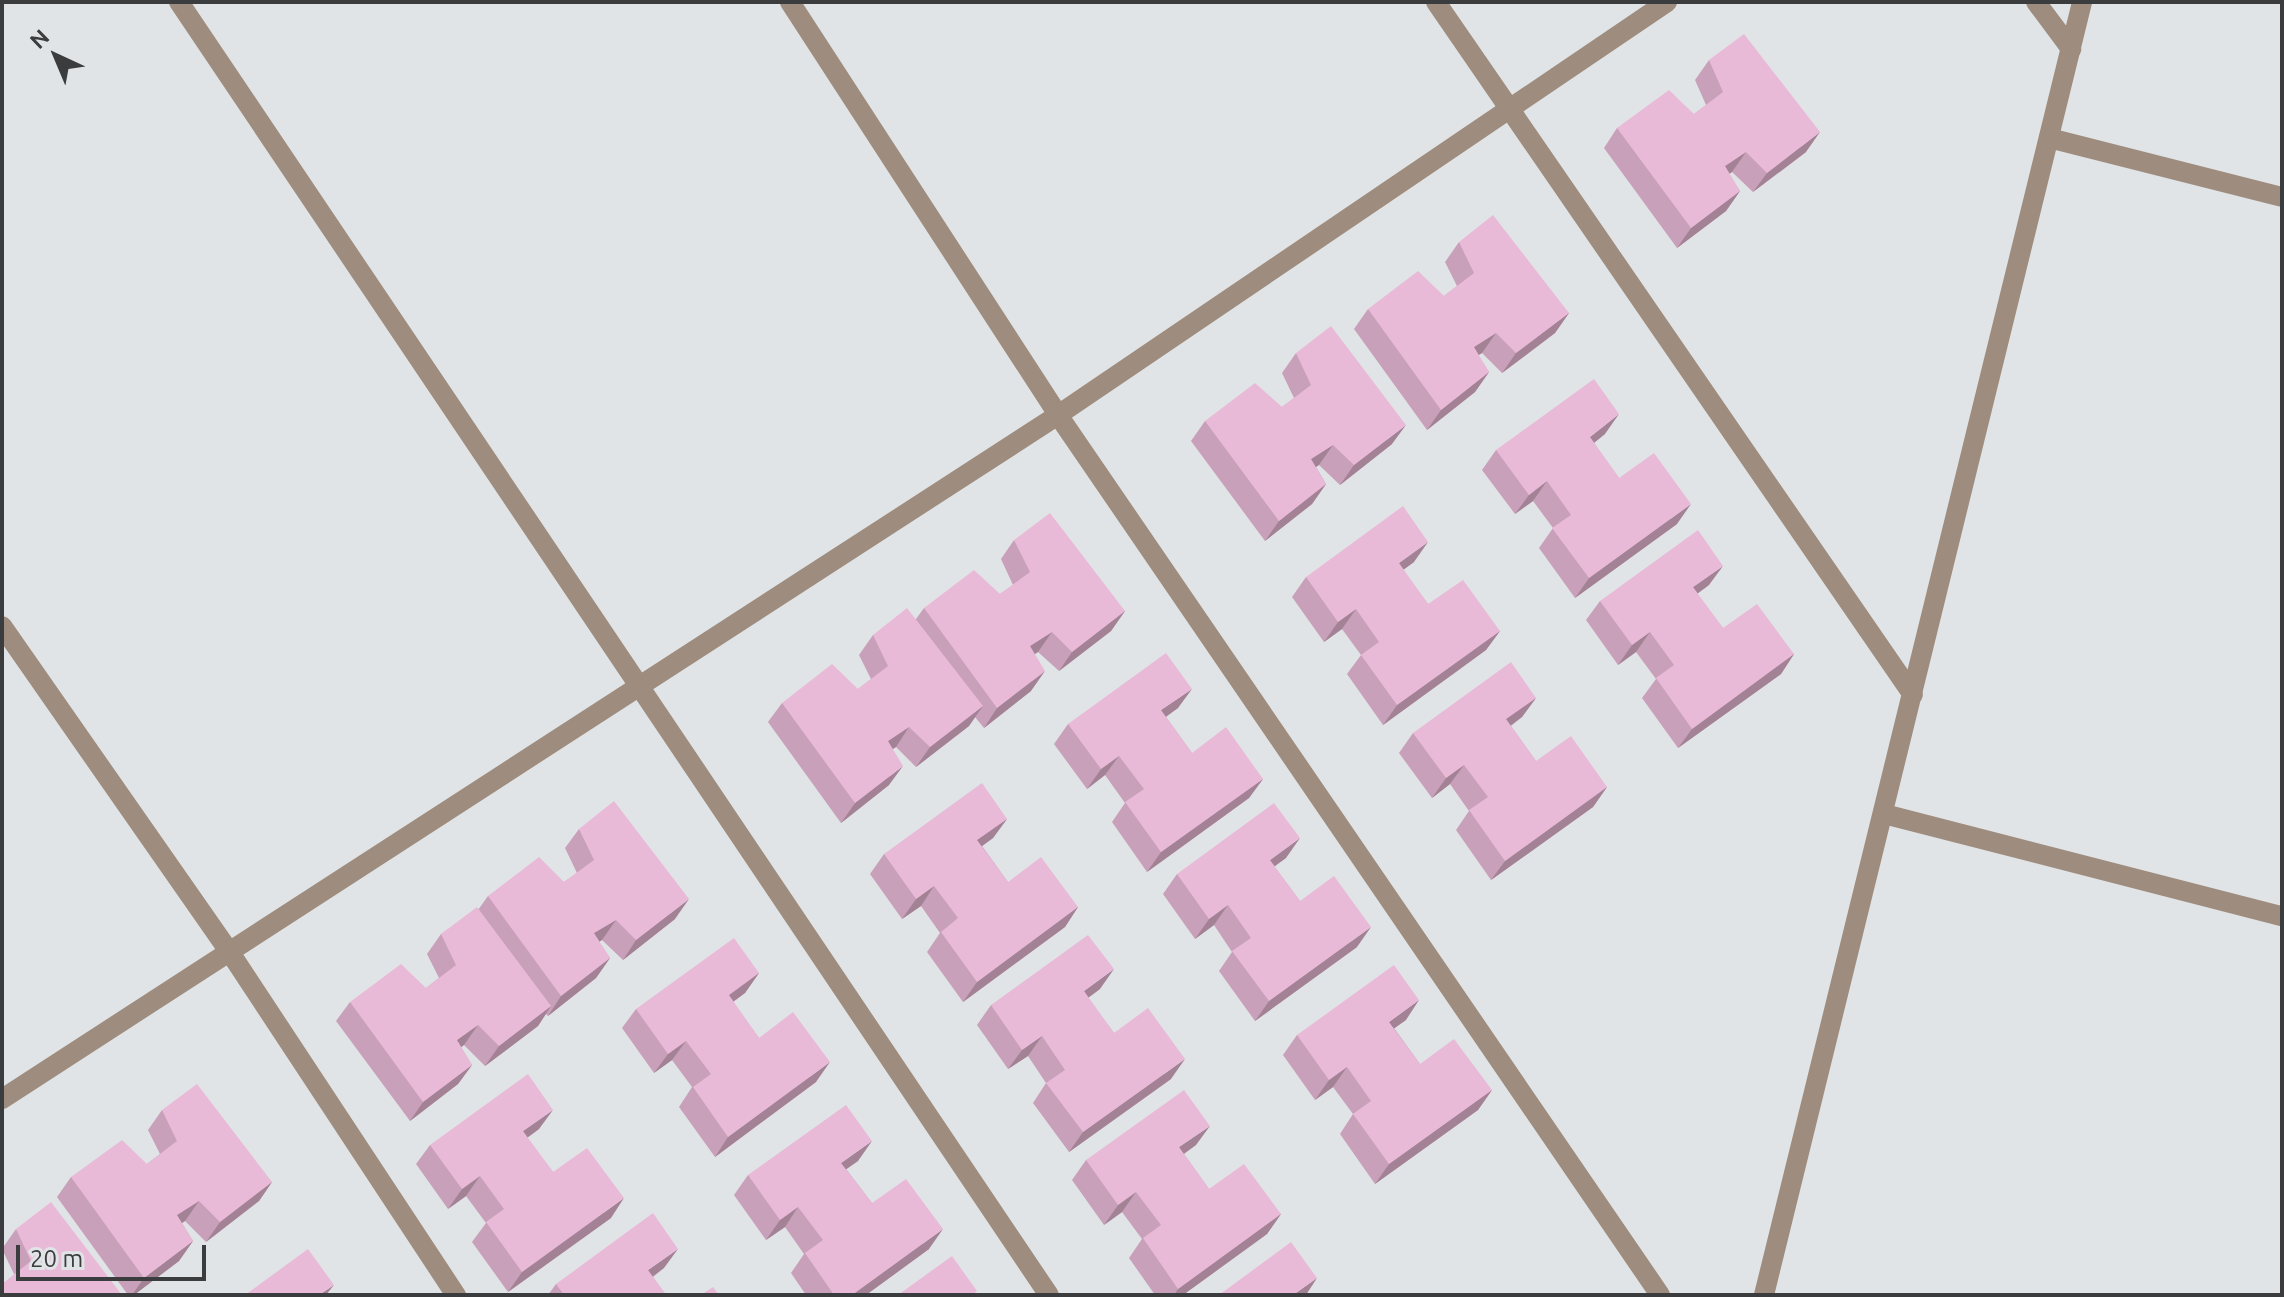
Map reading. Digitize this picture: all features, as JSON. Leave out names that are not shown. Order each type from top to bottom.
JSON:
[{"type":"street","points":[[179,2],[639,691],[1049,1295]]},
{"type":"street","points":[[790,2],[1058,415],[1660,1295]]},
{"type":"street","points":[[1436,2],[1913,695]]},
{"type":"street","points":[[2,1099],[639,691],[1058,415],[1667,2]]},
{"type":"street","points":[[2036,2],[2071,49]]},
{"type":"street","points":[[1764,1295],[2082,2]]},
{"type":"street","points":[[2049,138],[2282,197]]},
{"type":"street","points":[[2,626],[231,954],[456,1295]]},
{"type":"street","points":[[1884,814],[2282,916]]},
{"type":"building","points":[[1744,34],[1820,132],[1767,173],[1746,152],[1725,166],[1740,191],[1691,228],[1617,128],[1669,90],[1694,114],[1723,92],[1709,60]]},
{"type":"building","points":[[1493,215],[1569,313],[1516,353],[1496,333],[1474,347],[1489,372],[1441,410],[1368,309],[1418,271],[1444,296],[1474,273],[1459,242]]},
{"type":"building","points":[[1331,326],[1406,425],[1354,465],[1333,445],[1311,459],[1326,484],[1279,521],[1205,421],[1255,383],[1282,407],[1311,385],[1296,353]]},
{"type":"building","points":[[1594,379],[1619,414],[1590,437],[1619,478],[1654,453],[1691,504],[1589,578],[1552,528],[1571,515],[1547,481],[1529,495],[1496,450]]},
{"type":"building","points":[[1403,506],[1428,542],[1399,563],[1428,604],[1463,580],[1500,631],[1397,705],[1361,655],[1379,642],[1356,609],[1338,622],[1306,577]]},
{"type":"building","points":[[1050,513],[1125,611],[1072,652],[1052,632],[1030,646],[1045,671],[997,708],[924,608],[974,570],[1000,594],[1030,572],[1014,540]]},
{"type":"building","points":[[1698,530],[1723,566],[1693,587],[1723,628],[1757,604],[1794,654],[1692,729],[1656,678],[1674,665],[1650,632],[1632,645],[1600,601]]},
{"type":"building","points":[[907,608],[983,706],[930,747],[909,727],[888,741],[903,766],[855,803],[782,703],[832,664],[858,689],[888,666],[873,635]]},
{"type":"building","points":[[1166,653],[1192,689],[1161,710],[1192,753],[1226,727],[1263,779],[1161,852],[1125,802],[1144,789],[1119,756],[1101,769],[1068,724]]},
{"type":"building","points":[[1511,662],[1536,698],[1506,719],[1536,761],[1571,736],[1607,787],[1505,861],[1469,810],[1488,797],[1464,765],[1446,778],[1413,733]]},
{"type":"building","points":[[982,783],[1007,819],[977,840],[1008,882],[1041,857],[1078,907],[977,982],[941,932],[958,918],[934,886],[916,899],[884,854]]},
{"type":"building","points":[[614,801],[689,899],[636,940],[616,920],[594,933],[610,958],[561,996],[488,896],[539,857],[564,882],[594,860],[579,829]]},
{"type":"building","points":[[1274,803],[1300,838],[1270,860],[1300,901],[1334,876],[1371,927],[1269,1001],[1232,951],[1251,938],[1228,905],[1209,919],[1177,874]]},
{"type":"building","points":[[477,907],[551,1006],[499,1046],[478,1025],[457,1040],[472,1065],[423,1102],[350,1002],[401,964],[426,988],[456,965],[441,934]]},
{"type":"building","points":[[1088,935],[1114,969],[1084,991],[1114,1033],[1148,1008],[1185,1059],[1083,1132],[1046,1083],[1065,1070],[1042,1036],[1022,1050],[991,1005]]},
{"type":"building","points":[[734,938],[759,973],[729,995],[759,1038],[793,1012],[830,1062],[728,1137],[693,1087],[711,1074],[686,1041],[668,1054],[636,1009]]},
{"type":"building","points":[[1394,965],[1419,1000],[1389,1022],[1420,1064],[1454,1039],[1492,1090],[1389,1164],[1353,1114],[1371,1101],[1347,1067],[1329,1080],[1297,1035]]},
{"type":"building","points":[[528,1074],[553,1110],[523,1131],[553,1172],[587,1148],[624,1198],[522,1272],[486,1222],[504,1209],[480,1176],[462,1189],[430,1145]]},
{"type":"building","points":[[197,1084],[272,1182],[220,1222],[199,1201],[177,1215],[193,1241],[144,1278],[71,1177],[122,1140],[147,1164],[177,1141],[162,1110]]},
{"type":"building","points":[[1184,1090],[1210,1126],[1179,1147],[1209,1189],[1244,1164],[1281,1214],[1178,1289],[1143,1238],[1161,1225],[1136,1192],[1118,1205],[1086,1160]]},
{"type":"building","points":[[846,1105],[872,1141],[841,1163],[872,1203],[906,1179],[943,1229],[852,1295],[834,1295],[805,1253],[823,1240],[798,1207],[780,1220],[748,1175]]},
{"type":"building","points":[[51,1202],[122,1295],[2,1295],[2,1284],[31,1261],[16,1229]]},
{"type":"building","points":[[653,1213],[678,1249],[648,1270],[666,1295],[564,1295],[556,1284]]},
{"type":"building","points":[[1291,1242],[1317,1278],[1293,1295],[1219,1295]]},
{"type":"building","points":[[308,1249],[334,1285],[319,1295],[245,1295]]},
{"type":"building","points":[[952,1256],[977,1291],[972,1295],[898,1295]]},
{"type":"building","points":[[713,1287],[719,1295],[701,1295]]}]
